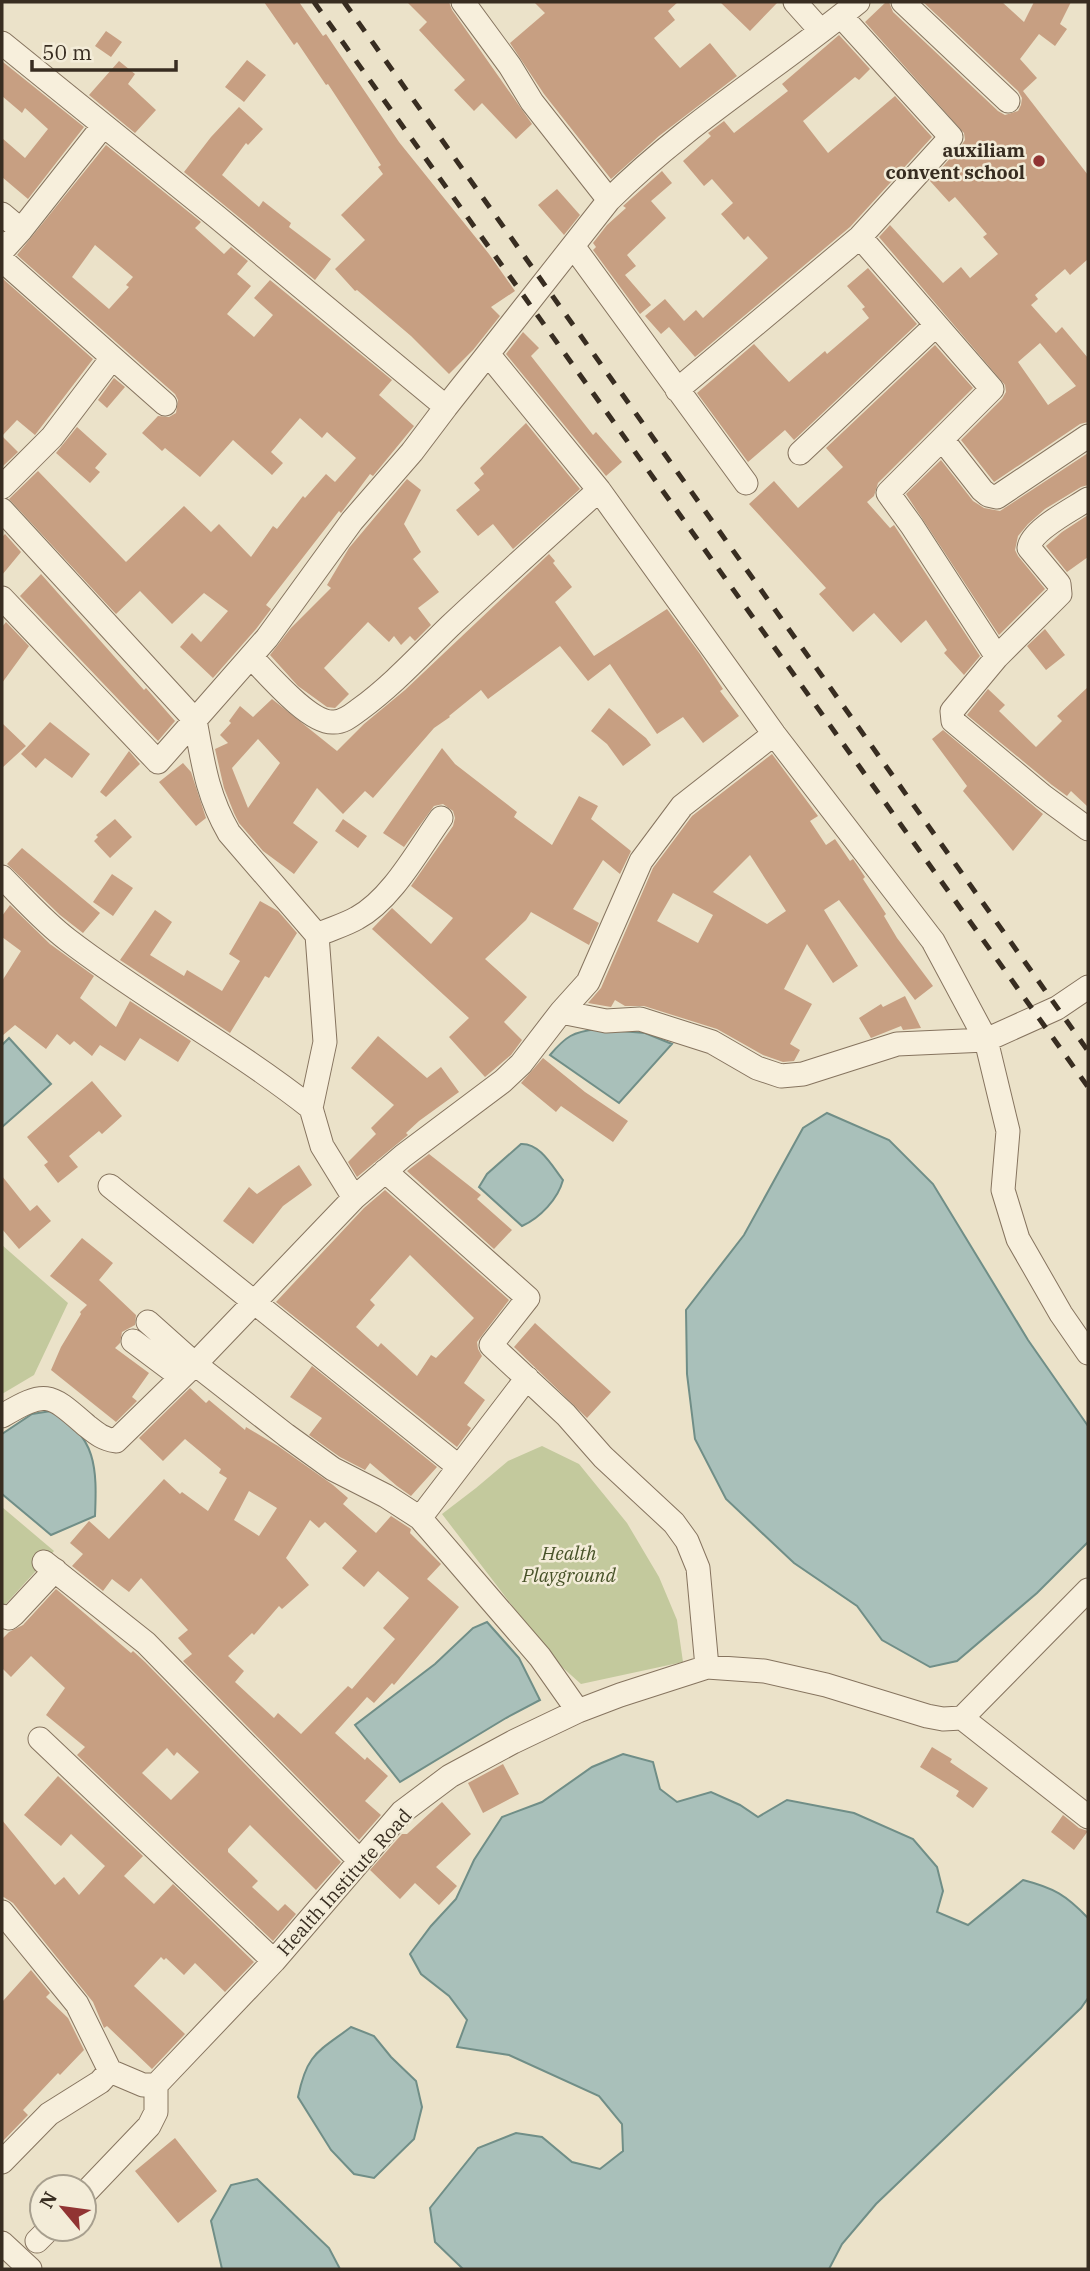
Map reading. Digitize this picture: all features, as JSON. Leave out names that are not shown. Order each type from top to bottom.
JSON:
[{"type":"street","points":[[463,2],[510,66],[532,102],[609,200]]},
{"type":"street","points":[[795,2],[821,31]]},
{"type":"street","points":[[903,2],[1008,101]]},
{"type":"street","points":[[2,598],[158,762],[251,657],[352,521],[412,452],[609,200],[630,178],[757,77],[849,9],[951,137],[860,237],[677,390]]},
{"type":"street","points":[[2,43],[446,407]]},
{"type":"street","points":[[2,251],[103,126]]},
{"type":"street","points":[[2,214],[21,230]]},
{"type":"street","points":[[860,237],[992,389],[888,493],[997,657]]},
{"type":"street","points":[[573,246],[746,484]]},
{"type":"street","points":[[2,260],[165,404]]},
{"type":"street","points":[[800,453],[936,325]]},
{"type":"street","points":[[488,354],[599,490],[775,734],[933,941],[986,1040],[1008,1131],[1003,1190],[1018,1239],[1061,1314],[1088,1353]]},
{"type":"street","points":[[2,487],[52,437],[112,358]]},
{"type":"street","points":[[942,439],[982,490],[997,497],[1088,436]]},
{"type":"street","points":[[251,657],[303,708],[330,723],[342,721],[403,673],[514,566],[599,490]]},
{"type":"street","points":[[1088,499],[1038,532],[1029,541],[1029,548],[1059,584],[1060,594],[997,657],[952,710],[953,721],[1043,796],[1088,829]]},
{"type":"street","points":[[2,510],[195,720],[207,786],[229,833],[317,935],[326,1042],[311,1108],[322,1146],[354,1198]]},
{"type":"street","points":[[2,1416],[28,1402],[44,1398],[57,1401],[103,1440],[116,1441],[354,1198],[522,1064],[561,1012],[588,982],[641,861],[682,806],[775,734]]},
{"type":"street","points":[[317,935],[358,918],[375,904],[395,884],[440,818]]},
{"type":"street","points":[[2,877],[66,939],[183,1021],[280,1083],[311,1108]]},
{"type":"street","points":[[561,1012],[606,1021],[640,1019],[712,1042],[757,1068],[781,1076],[803,1074],[897,1044],[986,1040],[1057,1008],[1088,987]]},
{"type":"street","points":[[386,1171],[528,1298],[491,1345],[566,1415],[603,1457],[674,1523],[687,1541],[698,1568],[707,1667]]},
{"type":"street","points":[[110,1186],[459,1467]]},
{"type":"street","points":[[148,1322],[188,1370]]},
{"type":"street","points":[[133,1341],[188,1370],[333,1469],[386,1496],[421,1518],[540,1657],[578,1711]]},
{"type":"street","points":[[421,1518],[527,1378]]},
{"type":"street","points":[[2,1616],[9,1618],[14,1614],[49,1566],[146,1643],[359,1860]]},
{"type":"street","points":[[1088,1590],[962,1718],[1088,1817]]},
{"type":"street","name":"Health Institute Road","points":[[156,2085],[274,1961],[402,1812],[450,1776],[578,1711],[707,1667],[764,1671],[825,1685],[927,1716],[962,1718]]},
{"type":"street","points":[[40,1739],[274,1961]]},
{"type":"street","points":[[2,1912],[78,2004],[110,2071],[142,2085],[156,2085],[156,2112],[149,2126],[98,2179]]},
{"type":"street","points":[[2,2162],[49,2114],[100,2082],[110,2071]]},
{"type":"street","points":[[2,2243],[30,2269]]},
{"type":"green space","points":[[2,1245],[68,1303],[34,1375],[2,1394]]},
{"type":"green space","name":"Health Playground","points":[[542,1446],[579,1464],[627,1523],[659,1577],[677,1620],[683,1662],[581,1684],[553,1659],[442,1514],[508,1461]]},
{"type":"green space","points":[[2,1507],[54,1551],[3,1607],[2,1606]]},
{"type":"water","points":[[597,1029],[645,1033],[672,1044],[619,1103],[550,1055],[571,1036]]},
{"type":"water","points":[[9,1038],[51,1084],[2,1127],[2,1045]]},
{"type":"water","points":[[827,1113],[889,1140],[933,1184],[1028,1340],[1088,1426],[1088,1542],[1037,1593],[957,1661],[930,1667],[882,1640],[857,1606],[794,1563],[726,1499],[695,1439],[687,1374],[686,1310],[744,1235],[803,1128]]},
{"type":"water","points":[[521,1144],[540,1151],[563,1180],[547,1207],[522,1226],[479,1187],[487,1174]]},
{"type":"water","points":[[51,1411],[66,1420],[86,1442],[94,1468],[96,1499],[95,1516],[51,1535],[2,1494],[2,1434],[32,1414]]},
{"type":"water","points":[[487,1622],[519,1658],[540,1700],[400,1782],[355,1725],[435,1664],[473,1628]]},
{"type":"water","points":[[623,1754],[653,1762],[660,1789],[677,1802],[711,1792],[740,1805],[758,1817],[787,1800],[854,1813],[913,1839],[937,1867],[943,1891],[937,1912],[968,1925],[1023,1880],[1059,1893],[1088,1918],[1088,1998],[1081,2008],[876,2204],[842,2244],[829,2269],[463,2269],[435,2242],[430,2208],[478,2148],[516,2133],[542,2137],[572,2162],[600,2169],[623,2151],[622,2124],[599,2096],[509,2055],[457,2047],[467,2020],[449,1996],[421,1974],[410,1954],[456,1899],[474,1860],[502,1817],[542,1802],[592,1767]]},
{"type":"water","points":[[351,2027],[374,2036],[416,2081],[422,2107],[414,2139],[374,2178],[354,2174],[331,2150],[298,2097],[310,2062]]},
{"type":"water","points":[[257,2179],[329,2248],[340,2269],[222,2269],[211,2221],[231,2185]]},
{"type":"building","points":[[264,2],[299,2],[323,36],[326,34],[399,142],[489,254],[515,291],[491,307],[500,316],[473,350],[449,374],[411,336],[355,291],[335,269],[365,240],[341,215],[383,174],[378,167],[381,165],[328,84],[326,85],[297,42],[294,45]]},
{"type":"building","points":[[407,2],[449,2],[532,124],[516,139],[482,103],[474,111],[454,90],[465,80],[419,30],[427,22]]},
{"type":"building","points":[[534,2],[678,2],[668,11],[675,20],[654,38],[680,68],[710,43],[737,76],[659,136],[611,179],[544,94],[510,43],[545,13]]},
{"type":"building","points":[[720,2],[778,2],[750,31]]},
{"type":"building","points":[[889,2],[893,12],[1005,115],[1018,111],[1022,98],[1018,91],[923,2],[1002,2],[1024,22],[1034,2],[1071,2],[1060,24],[1067,29],[1055,46],[1039,34],[1020,59],[1037,78],[1023,91],[1088,175],[1088,259],[1070,275],[1065,269],[1035,295],[1038,299],[1031,305],[1056,333],[1062,327],[1088,358],[1088,422],[1080,424],[994,482],[961,440],[1002,399],[1006,392],[1005,385],[879,237],[890,225],[943,283],[961,267],[970,278],[998,254],[983,237],[987,234],[955,197],[949,202],[930,181],[961,146],[965,140],[964,133],[865,22]],"holes":[[[1040,343],[1076,386],[1048,405],[1018,362]]]},
{"type":"building","points":[[106,31],[122,42],[111,57],[95,46]]},
{"type":"building","points":[[839,35],[870,69],[859,80],[855,77],[803,121],[828,153],[895,96],[932,137],[850,227],[695,357],[669,327],[661,334],[645,316],[665,299],[684,321],[696,310],[703,318],[768,258],[748,236],[744,240],[721,214],[733,203],[712,179],[704,186],[683,161],[711,136],[708,133],[724,121],[734,133],[788,91],[782,84]]},
{"type":"building","points":[[247,60],[266,75],[244,102],[225,87]]},
{"type":"building","points":[[119,61],[135,74],[128,84],[156,110],[135,133],[89,95]]},
{"type":"building","points":[[3,62],[84,127],[28,199],[2,177],[2,138],[25,158],[48,129],[25,108],[22,113],[2,96]]},
{"type":"building","points":[[239,107],[263,129],[248,145],[246,143],[222,175],[259,207],[263,201],[291,223],[289,227],[331,259],[315,280],[184,172]]},
{"type":"building","points":[[106,145],[201,222],[195,228],[224,254],[231,247],[248,261],[237,274],[251,286],[227,314],[254,337],[273,315],[254,298],[270,280],[392,380],[379,395],[414,426],[373,476],[370,474],[341,513],[339,511],[266,605],[271,609],[256,629],[213,678],[180,647],[192,633],[201,642],[228,611],[204,593],[172,624],[140,591],[116,614],[9,499],[38,471],[126,562],[184,506],[211,532],[219,524],[251,557],[273,526],[277,529],[303,496],[305,498],[326,474],[335,482],[356,458],[327,432],[322,438],[300,418],[271,452],[283,463],[272,475],[233,440],[200,477],[165,448],[162,451],[142,433],[158,416],[169,417],[176,413],[178,400],[175,394],[17,255]],"holes":[[[95,245],[133,277],[126,285],[129,287],[109,309],[72,277]]]},
{"type":"building","points":[[662,171],[672,183],[651,201],[666,218],[627,255],[636,266],[625,275],[651,305],[640,314],[593,250],[596,247],[593,243],[607,225],[626,208],[623,206]]},
{"type":"building","points":[[557,189],[580,215],[564,235],[538,205]]},
{"type":"building","points":[[868,268],[917,324],[794,440],[785,430],[748,462],[697,393],[754,344],[789,382],[869,318],[862,309],[865,307],[847,286]]},
{"type":"building","points":[[2,278],[93,359],[35,435],[17,420],[2,436]]},
{"type":"building","points":[[523,332],[539,348],[531,356],[593,435],[596,432],[622,462],[606,476],[506,354]]},
{"type":"building","points":[[935,345],[973,388],[878,483],[874,496],[867,502],[890,528],[894,525],[980,656],[964,675],[944,653],[947,650],[926,620],[901,643],[874,613],[853,632],[819,594],[826,588],[749,504],[774,481],[798,508],[843,467],[826,448]]},
{"type":"building","points":[[114,378],[125,387],[107,408],[98,400]]},
{"type":"building","points":[[526,423],[580,489],[513,549],[493,524],[478,536],[456,510],[480,490],[474,483],[484,474],[480,468]]},
{"type":"building","points":[[77,427],[107,454],[95,468],[100,472],[90,483],[56,453]]},
{"type":"building","points":[[2,436],[18,452],[2,467]]},
{"type":"building","points":[[1088,453],[1088,485],[1045,509],[1018,536],[1015,550],[1018,556],[1045,589],[999,635],[906,494],[941,460],[973,501],[984,508],[1000,511]]},
{"type":"building","points":[[407,479],[421,490],[404,524],[421,552],[413,559],[439,592],[418,608],[431,625],[415,641],[410,636],[401,645],[394,636],[389,642],[368,622],[324,668],[349,694],[335,708],[327,707],[298,686],[270,655],[291,628],[331,588],[327,585],[349,548]]},
{"type":"building","points":[[1088,515],[1088,557],[1067,572],[1046,546]]},
{"type":"building","points":[[5,534],[21,552],[2,575],[2,537]]},
{"type":"building","points":[[549,554],[572,587],[555,602],[594,656],[667,609],[700,654],[723,689],[720,691],[739,716],[703,743],[683,717],[657,734],[610,664],[588,681],[560,646],[488,699],[481,690],[434,728],[373,798],[365,791],[343,814],[317,788],[293,823],[318,842],[294,874],[263,851],[239,823],[224,788],[215,749],[228,743],[220,735],[231,723],[229,721],[240,706],[253,717],[272,699],[337,751]],"holes":[[[258,739],[280,763],[248,808],[232,768]]]},
{"type":"building","points":[[41,574],[175,721],[158,741],[20,596]]},
{"type":"building","points":[[6,622],[29,646],[2,683],[2,627]]},
{"type":"building","points":[[1045,629],[1065,655],[1046,670],[1027,646]]},
{"type":"building","points":[[1088,687],[1088,807],[1071,791],[1067,796],[1052,785],[967,715],[988,689],[1005,705],[999,711],[1036,747],[1062,721],[1057,716]]},
{"type":"building","points":[[609,708],[651,745],[623,766],[607,744],[591,731]]},
{"type":"building","points":[[50,722],[90,754],[72,778],[45,758],[36,768],[21,754]]},
{"type":"building","points":[[2,723],[26,746],[2,768]]},
{"type":"building","points":[[943,730],[1043,814],[1013,851],[963,791],[967,786],[932,739]]},
{"type":"building","points":[[442,748],[455,764],[517,812],[514,817],[552,845],[579,796],[598,806],[591,819],[631,851],[620,874],[603,860],[573,909],[599,923],[589,945],[531,912],[485,959],[527,997],[504,1022],[522,1040],[511,1055],[485,1077],[449,1037],[469,1018],[372,929],[392,908],[431,944],[453,918],[411,886],[453,826],[453,811],[443,804],[434,806],[404,847],[383,833]]},
{"type":"building","points":[[129,751],[140,764],[106,797],[100,792]]},
{"type":"building","points":[[772,754],[818,816],[810,821],[826,845],[835,839],[850,861],[853,859],[897,938],[933,986],[915,1000],[839,900],[824,910],[858,966],[833,983],[807,944],[784,989],[812,1004],[790,1044],[800,1050],[794,1061],[783,1062],[763,1055],[717,1029],[644,1006],[625,1006],[615,1000],[611,1007],[588,1003],[601,988],[653,868],[692,816]],"holes":[[[750,855],[786,911],[767,924],[713,892]],[[673,893],[713,915],[698,943],[657,921]]]},
{"type":"building","points":[[183,763],[191,772],[206,818],[196,826],[159,782]]},
{"type":"building","points":[[115,819],[132,837],[110,858],[94,841],[98,837],[96,835]]},
{"type":"building","points":[[343,819],[367,836],[358,848],[335,831]]},
{"type":"building","points":[[22,848],[100,913],[83,933],[60,915],[7,864]]},
{"type":"building","points":[[112,874],[133,888],[113,916],[93,902]]},
{"type":"building","points":[[260,901],[278,911],[297,933],[269,978],[265,976],[230,1033],[120,960],[155,910],[172,922],[150,955],[184,976],[187,970],[222,991],[240,961],[229,954]]},
{"type":"building","points":[[10,905],[50,944],[94,976],[80,998],[116,1027],[130,1001],[191,1041],[178,1062],[140,1038],[125,1061],[100,1045],[92,1056],[74,1041],[70,1045],[57,1034],[46,1049],[15,1025],[2,1036],[2,981],[21,951],[2,937],[2,916]]},
{"type":"building","points":[[905,996],[921,1028],[903,1030],[901,1026],[871,1038],[859,1018],[881,1004],[883,1007]]},
{"type":"building","points":[[378,1036],[427,1078],[441,1067],[459,1092],[419,1121],[406,1133],[408,1135],[357,1177],[348,1162],[376,1134],[371,1128],[394,1105],[351,1068]]},
{"type":"building","points":[[543,1058],[585,1092],[628,1121],[613,1142],[561,1106],[556,1112],[521,1083]]},
{"type":"building","points":[[92,1081],[122,1116],[102,1134],[99,1131],[69,1156],[78,1167],[58,1183],[44,1165],[48,1162],[27,1137]]},
{"type":"building","points":[[429,1154],[481,1195],[477,1199],[512,1230],[494,1249],[407,1171]]},
{"type":"building","points":[[299,1165],[312,1185],[283,1206],[253,1244],[223,1221],[249,1187],[257,1194]]},
{"type":"building","points":[[2,1176],[30,1211],[37,1205],[51,1221],[19,1249],[2,1229]]},
{"type":"building","points":[[385,1190],[509,1300],[477,1342],[482,1356],[464,1383],[485,1400],[467,1425],[471,1428],[457,1447],[276,1302],[364,1208]],"holes":[[[410,1255],[474,1318],[436,1358],[431,1355],[417,1376],[381,1343],[378,1347],[356,1327],[375,1305],[370,1300]]]},
{"type":"building","points":[[82,1238],[113,1263],[99,1280],[136,1315],[135,1325],[122,1332],[120,1343],[115,1348],[149,1373],[132,1397],[137,1401],[116,1422],[51,1370],[80,1312],[87,1305],[50,1276]]},
{"type":"building","points":[[535,1323],[611,1392],[587,1418],[514,1347]]},
{"type":"building","points":[[312,1366],[437,1467],[411,1496],[370,1463],[365,1470],[340,1457],[309,1435],[322,1418],[290,1397]]},
{"type":"building","points":[[190,1388],[206,1403],[209,1400],[245,1430],[246,1427],[278,1446],[333,1485],[348,1498],[343,1504],[376,1533],[391,1516],[411,1529],[410,1533],[441,1564],[427,1579],[459,1607],[394,1685],[392,1683],[374,1703],[367,1697],[335,1733],[388,1776],[365,1801],[381,1815],[359,1840],[183,1661],[192,1654],[178,1638],[188,1630],[141,1578],[129,1592],[112,1579],[103,1591],[72,1566],[83,1554],[70,1543],[89,1521],[109,1539],[164,1479],[180,1494],[182,1492],[208,1511],[227,1478],[219,1473],[221,1469],[185,1439],[163,1461],[139,1438]],"holes":[[[249,1491],[277,1508],[259,1536],[234,1520]],[[310,1520],[319,1528],[325,1522],[357,1551],[342,1568],[364,1587],[378,1571],[409,1598],[383,1628],[395,1639],[352,1689],[348,1686],[301,1734],[278,1713],[274,1718],[235,1682],[244,1671],[228,1656],[252,1633],[254,1635],[279,1606],[282,1609],[309,1585],[286,1558]]]},
{"type":"building","points":[[56,1589],[145,1662],[341,1862],[316,1890],[250,1825],[228,1849],[258,1881],[252,1887],[278,1911],[285,1904],[296,1914],[273,1941],[77,1755],[85,1747],[46,1715],[65,1688],[31,1656],[11,1677],[2,1668],[2,1639],[23,1625]],"holes":[[[167,1748],[174,1756],[177,1752],[199,1772],[171,1800],[142,1773]]]},
{"type":"building","points":[[932,1747],[952,1759],[950,1762],[988,1788],[973,1808],[956,1796],[959,1791],[920,1767]]},
{"type":"building","points":[[503,1764],[519,1794],[483,1813],[468,1783]]},
{"type":"building","points":[[58,1776],[143,1856],[124,1876],[154,1904],[173,1884],[254,1962],[225,1992],[195,1963],[184,1975],[166,1958],[164,1960],[161,1957],[134,1986],[185,2034],[152,2069],[107,2026],[104,2028],[93,2002],[13,1903],[2,1896],[2,1820],[55,1885],[64,1877],[79,1895],[105,1866],[71,1834],[61,1846],[24,1815]]},
{"type":"building","points":[[442,1802],[471,1834],[436,1867],[457,1886],[439,1905],[415,1883],[400,1899],[370,1870],[402,1834],[407,1834]]},
{"type":"building","points":[[1063,1815],[1079,1828],[1088,1831],[1074,1850],[1051,1832]]},
{"type":"building","points":[[31,1970],[50,1993],[46,1997],[68,2018],[84,2050],[23,2110],[28,2115],[2,2142],[2,2002]]},
{"type":"building","points":[[175,2138],[217,2191],[178,2223],[135,2171]]},
{"type":"railway","points":[[314,2],[1088,1087]]},
{"type":"railway","points":[[344,2],[1088,1051]]},
{"type":"place","name":"auxiliam convent school","points":[[1039,161]]}]
